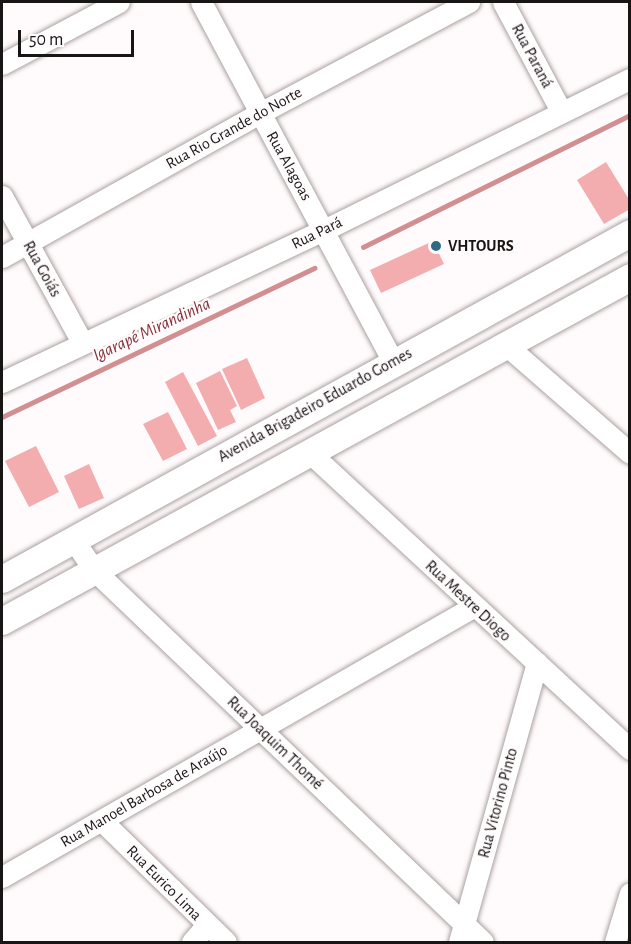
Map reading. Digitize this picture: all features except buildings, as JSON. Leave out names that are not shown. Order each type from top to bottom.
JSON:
[{"type":"main road","name":"Avenida Brigadeiro Eduardo Gomes","points":[[2,579],[630,233]]},
{"type":"main road","points":[[2,621],[308,451],[630,277]]},
{"type":"street","points":[[2,64],[119,2]]},
{"type":"street","name":"Rua Alagoas","points":[[201,2],[393,362]]},
{"type":"street","name":"Rua Rio Grande do Norte","points":[[2,257],[260,112],[469,2]]},
{"type":"street","name":"Rua Paraná","points":[[503,2],[561,111]]},
{"type":"street","name":"Rua Pará","points":[[2,382],[82,342],[324,230],[561,111],[630,79]]},
{"type":"street","name":"Rua Goiás","points":[[2,196],[82,342]]},
{"type":"street","points":[[506,345],[630,453]]},
{"type":"street","name":"Rua Mestre Diogo","points":[[308,451],[473,607],[630,749]]},
{"type":"street","name":"Rua Joaquim Thomé","points":[[73,539],[94,570],[259,729],[462,933],[483,942]]},
{"type":"street","name":"Rua Manoel Barbosa de Araújo","points":[[2,877],[473,607]]},
{"type":"street","name":"Rua Vitorino Pinto","points":[[462,933],[537,663]]},
{"type":"street","name":"Rua Eurico Lima","points":[[102,821],[206,926],[226,942]]},
{"type":"street","points":[[615,942],[630,893]]},
{"type":"street","points":[[192,942],[206,926]]},
{"type":"waterway","name":"Igarapé Mirandinha","points":[[363,247],[630,115]]},
{"type":"waterway","name":"Igarapé Mirandinha","points":[[2,417],[314,268]]},
{"type":"place","name":"VHTOURS","points":[[436,246]]}]
